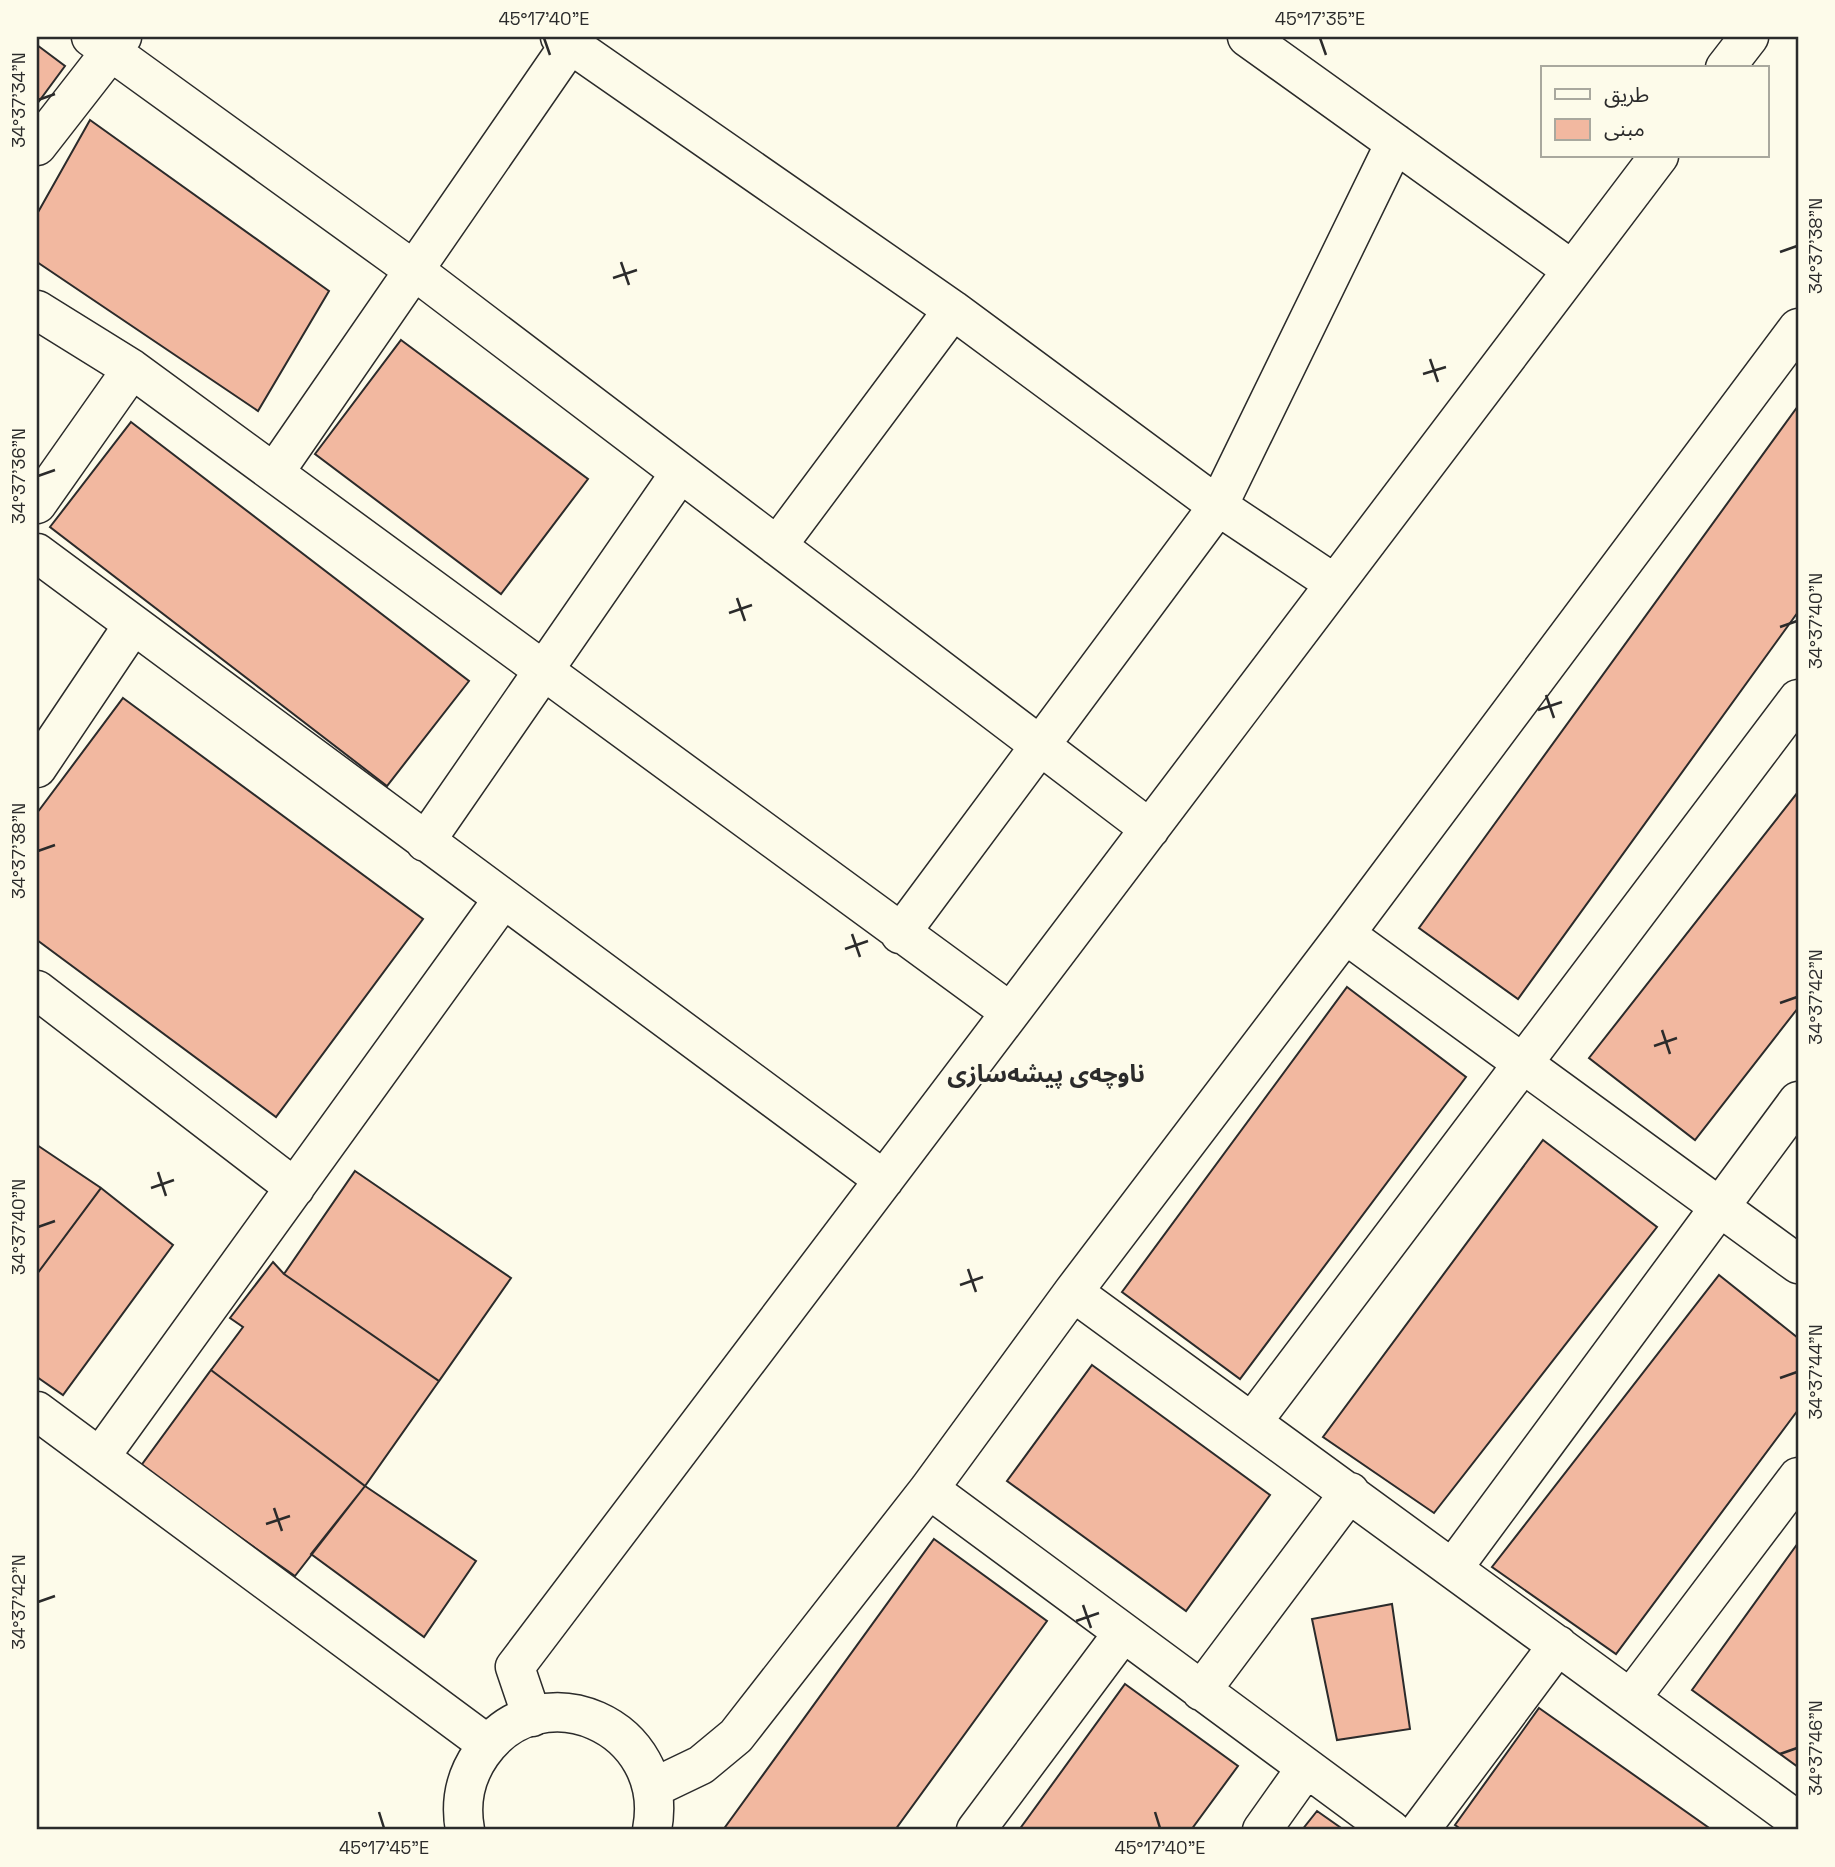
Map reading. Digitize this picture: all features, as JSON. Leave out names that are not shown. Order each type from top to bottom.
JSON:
[{"type":"street","points":[[1247,37],[1572,270]]},
{"type":"street","points":[[1727,66],[1749,37]]},
{"type":"street","points":[[274,473],[415,271],[565,40],[953,310],[1218,506],[1335,584]]},
{"type":"street","points":[[37,146],[108,42],[415,271],[1150,829]]},
{"type":"street","points":[[900,934],[1218,506],[1395,143]]},
{"type":"street","points":[[531,1717],[515,1667],[1657,158]]},
{"type":"street","points":[[37,310],[132,369],[1010,1013]]},
{"type":"street","points":[[777,546],[953,310]]},
{"type":"street","points":[[653,1788],[701,1765],[736,1736],[929,1489],[1073,1292],[1345,934],[1798,328]]},
{"type":"street","points":[[37,504],[132,369]]},
{"type":"street","points":[[425,842],[680,473]]},
{"type":"street","points":[[37,553],[884,1180]]},
{"type":"street","points":[[37,768],[133,625]]},
{"type":"street","points":[[1253,1421],[1798,699]]},
{"type":"street","points":[[100,1457],[503,899]]},
{"type":"street","points":[[1345,934],[1798,1264]]},
{"type":"street","points":[[37,990],[295,1188]]},
{"type":"street","points":[[1453,1568],[1798,1101]]},
{"type":"street","points":[[1073,1292],[1798,1821]]},
{"type":"street","points":[[37,1411],[487,1744]]},
{"type":"street","points":[[1631,1698],[1798,1477]]},
{"type":"street","points":[[929,1489],[1391,1830]]},
{"type":"street","points":[[1202,1691],[1350,1492]]},
{"type":"street","points":[[976,1830],[1123,1633]]},
{"type":"street","points":[[1420,1830],[1558,1645]]},
{"type":"street","points":[[466,1830],[463,1817],[464,1791],[472,1766],[487,1744],[507,1727],[531,1717],[557,1713],[583,1716],[608,1726],[628,1742],[644,1763],[653,1788],[655,1814],[652,1830]]},
{"type":"street","points":[[1262,1830],[1306,1768]]},
{"type":"building","points":[[37,45],[65,66],[37,104]]},
{"type":"building","points":[[90,120],[329,291],[258,411],[37,262],[37,214]]},
{"type":"building","points":[[401,340],[588,479],[501,594],[315,454]]},
{"type":"building","points":[[1798,406],[1798,612],[1518,999],[1419,928]]},
{"type":"building","points":[[131,422],[469,681],[387,786],[50,527]]},
{"type":"building","points":[[123,698],[423,919],[276,1117],[37,940],[37,813]]},
{"type":"building","points":[[1798,792],[1798,1008],[1695,1140],[1589,1058]]},
{"type":"building","points":[[1347,987],[1466,1077],[1240,1379],[1122,1292]]},
{"type":"building","points":[[1543,1140],[1657,1227],[1434,1513],[1323,1437]]},
{"type":"building","points":[[37,1145],[101,1188],[37,1274]]},
{"type":"building","points":[[355,1171],[511,1278],[439,1381],[284,1274]]},
{"type":"building","points":[[101,1188],[173,1245],[63,1395],[37,1377],[37,1274]]},
{"type":"building","points":[[273,1262],[284,1274],[439,1381],[365,1486],[211,1370],[243,1327],[230,1318]]},
{"type":"building","points":[[1719,1275],[1798,1338],[1798,1410],[1616,1654],[1492,1567]]},
{"type":"building","points":[[1092,1365],[1270,1495],[1186,1611],[1007,1481]]},
{"type":"building","points":[[211,1370],[365,1486],[295,1576],[140,1467]]},
{"type":"building","points":[[365,1486],[476,1561],[424,1637],[311,1554]]},
{"type":"building","points":[[934,1539],[1047,1621],[895,1830],[723,1830]]},
{"type":"building","points":[[1798,1543],[1798,1767],[1692,1690]]},
{"type":"building","points":[[1392,1604],[1410,1729],[1337,1740],[1312,1619]]},
{"type":"building","points":[[1125,1684],[1238,1766],[1191,1830],[1019,1830]]},
{"type":"building","points":[[1539,1708],[1712,1830],[1462,1830],[1455,1825]]},
{"type":"building","points":[[1317,1811],[1344,1830],[1302,1830]]},
{"type":"district","name":"ناوچەی پیشەسازی","points":[[1046,1073]]}]
